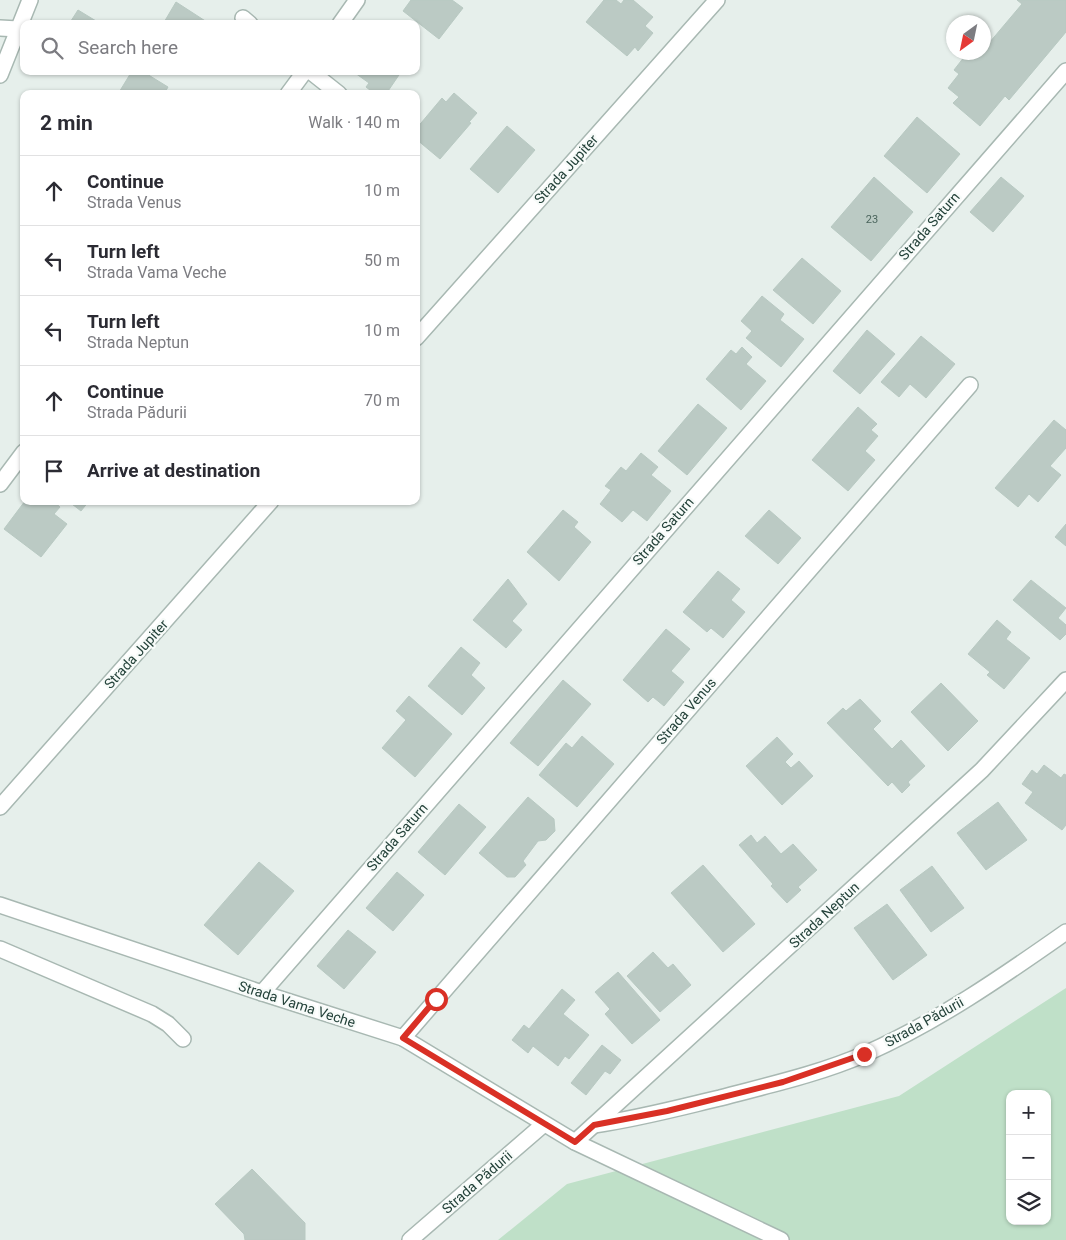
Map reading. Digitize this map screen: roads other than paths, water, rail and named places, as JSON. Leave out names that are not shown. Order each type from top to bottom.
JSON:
[{"type":"street","points":[[22,20],[30,0]]},
{"type":"street","points":[[343,20],[357,0]]},
{"type":"street","name":"Strada Jupiter","points":[[420,334],[717,0]]},
{"type":"street","points":[[0,75],[20,25]]},
{"type":"street","points":[[0,28],[18,30]]},
{"type":"street","name":"Strada Saturn","points":[[262,993],[1066,71]]},
{"type":"street","points":[[291,90],[302,75]]},
{"type":"street","points":[[315,75],[334,90]]},
{"type":"street","name":"Strada Venus","points":[[403,1038],[970,385]]},
{"type":"street","points":[[0,484],[20,457]]},
{"type":"street","name":"Strada Jupiter","points":[[0,807],[267,505]]},
{"type":"street","name":"Strada Neptun","points":[[575,1142],[982,770],[1066,680]]},
{"type":"street","name":"Strada Vama Veche","points":[[0,905],[403,1038],[575,1142],[781,1240]]},
{"type":"street","name":"Strada Pădurii","points":[[594,1125],[667,1111],[783,1082],[864,1054],[905,1035],[998,980],[1066,932]]},
{"type":"street","points":[[0,949],[152,1014],[168,1024],[183,1039]]},
{"type":"street","name":"Strada Pădurii","points":[[410,1240],[544,1124]]}]
